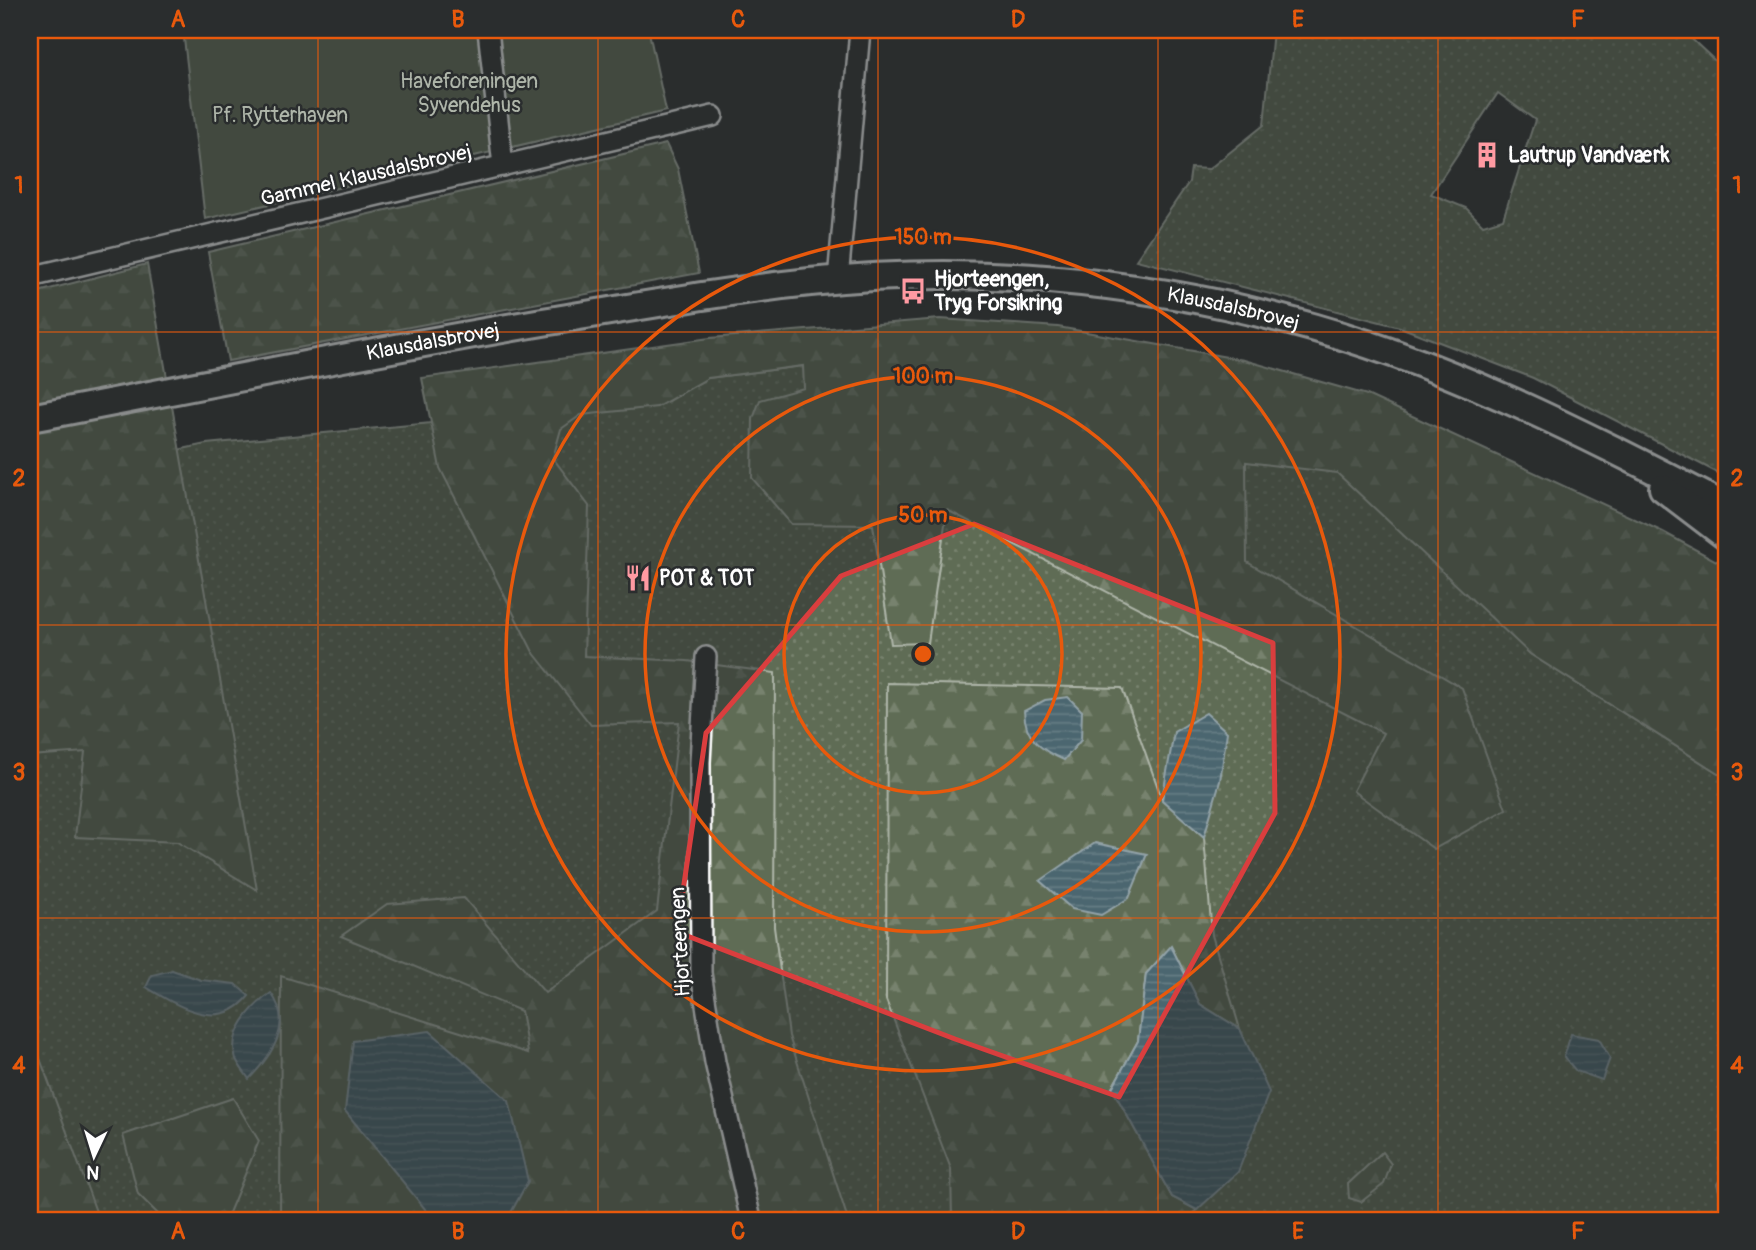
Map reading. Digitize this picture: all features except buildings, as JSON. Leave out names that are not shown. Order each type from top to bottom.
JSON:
[{"type":"street","points":[[488,30],[503,166]]},
{"type":"street","points":[[838,279],[860,30]]},
{"type":"street","name":"Gammel Klausdalsbrovej","points":[[30,277],[713,116]]},
{"type":"street","name":"Klausdalsbrovej","points":[[30,418],[493,330],[705,295],[838,279],[962,275],[1038,277],[1152,292],[1238,308],[1364,342],[1447,373],[1605,445],[1726,507]]},
{"type":"street","name":"Klausdalsbrovej","points":[[1605,445],[1726,536]]},
{"type":"street","name":"Hjorteengen","points":[[706,656],[699,762],[701,973],[715,1062],[751,1220]]},
{"type":"highlighted area","points":[[974,524],[1273,643],[1275,813],[1119,1097],[955,1039],[677,932],[706,733],[841,576]]},
{"type":"green space","points":[[183,30],[645,30],[649,32],[666,111],[205,219]]},
{"type":"green space","points":[[1273,30],[1682,30],[1726,71],[1726,477],[1533,378],[1400,327],[1136,260],[1189,182],[1191,168],[1209,169],[1264,125]],"holes":[[[1498,93],[1535,120],[1503,219],[1483,225],[1466,208],[1431,194]]]},
{"type":"green space","points":[[666,144],[678,169],[699,273],[228,361],[208,252]]},
{"type":"green space","points":[[147,264],[257,890],[177,842],[75,837],[85,752],[30,756],[30,294]]},
{"type":"green space","points":[[940,319],[1058,327],[1244,360],[1367,395],[1663,532],[1726,566],[1726,778],[1530,654],[1337,473],[1246,462],[1247,562],[1462,688],[1506,809],[1434,849],[1353,791],[1383,733],[947,510],[928,643],[891,644],[873,525],[791,524],[752,478],[753,419],[760,400],[804,388],[803,366],[708,378],[657,407],[581,415],[561,429],[553,458],[589,506],[584,656],[687,661],[775,673],[774,927],[789,1036],[848,1220],[280,1220],[281,976],[528,1053],[521,1011],[341,936],[387,904],[464,898],[545,993],[657,911],[679,722],[591,725],[533,652],[440,468],[422,378],[710,338]]},
{"type":"green space","points":[[803,366],[1285,408],[1530,654],[1726,778],[1726,1220],[30,1220],[30,481],[206,444],[668,401],[708,378]]},
{"type":"green space","points":[[887,683],[1122,688],[1162,799],[1204,837],[1212,935],[1240,1029],[1200,1004],[1171,947],[1146,974],[1138,1041],[1112,1088],[1172,1197],[1197,1210],[1184,1220],[952,1220],[951,1169],[886,1000]]},
{"type":"green space","points":[[34,1042],[99,1220],[30,1220]]},
{"type":"green space","points":[[233,1098],[259,1141],[226,1220],[164,1220],[138,1194],[123,1135]]},
{"type":"green space","points":[[1382,1152],[1391,1164],[1384,1184],[1361,1202],[1349,1198],[1348,1184]]},
{"type":"green space","points":[[1726,1171],[1726,1215],[1717,1184]]},
{"type":"water","points":[[1068,697],[1082,711],[1081,740],[1064,760],[1035,742],[1027,729],[1024,711],[1045,700]]},
{"type":"water","points":[[1206,713],[1227,732],[1220,781],[1204,837],[1162,800],[1174,732]]},
{"type":"water","points":[[1095,843],[1147,854],[1129,898],[1101,915],[1072,909],[1040,881]]},
{"type":"water","points":[[1171,946],[1200,1004],[1240,1029],[1269,1092],[1238,1172],[1197,1210],[1172,1197],[1112,1088],[1138,1041],[1146,974]]},
{"type":"water","points":[[172,970],[201,980],[235,984],[249,996],[225,1013],[212,1014],[185,1008],[146,987],[152,975]]},
{"type":"water","points":[[271,993],[278,1005],[280,1028],[272,1049],[249,1079],[236,1059],[235,1040],[249,1013]]},
{"type":"water","points":[[430,1031],[509,1101],[528,1181],[507,1220],[434,1220],[345,1111],[353,1041]]},
{"type":"water","points":[[1571,1034],[1599,1039],[1610,1058],[1602,1080],[1576,1071],[1564,1057]]},
{"type":"place","name":"Lautrup Vandværk","points":[[1487,155]]},
{"type":"place","name":"Hjorteengen, Tryg Forsikring","points":[[913,291]]},
{"type":"place","name":"POT & TOT","points":[[638,578]]},
{"type":"park label","name":"Haveforeningen Syvendehus","points":[[469,93]]},
{"type":"park label","name":"Pf. Rytterhaven","points":[[280,115]]}]
